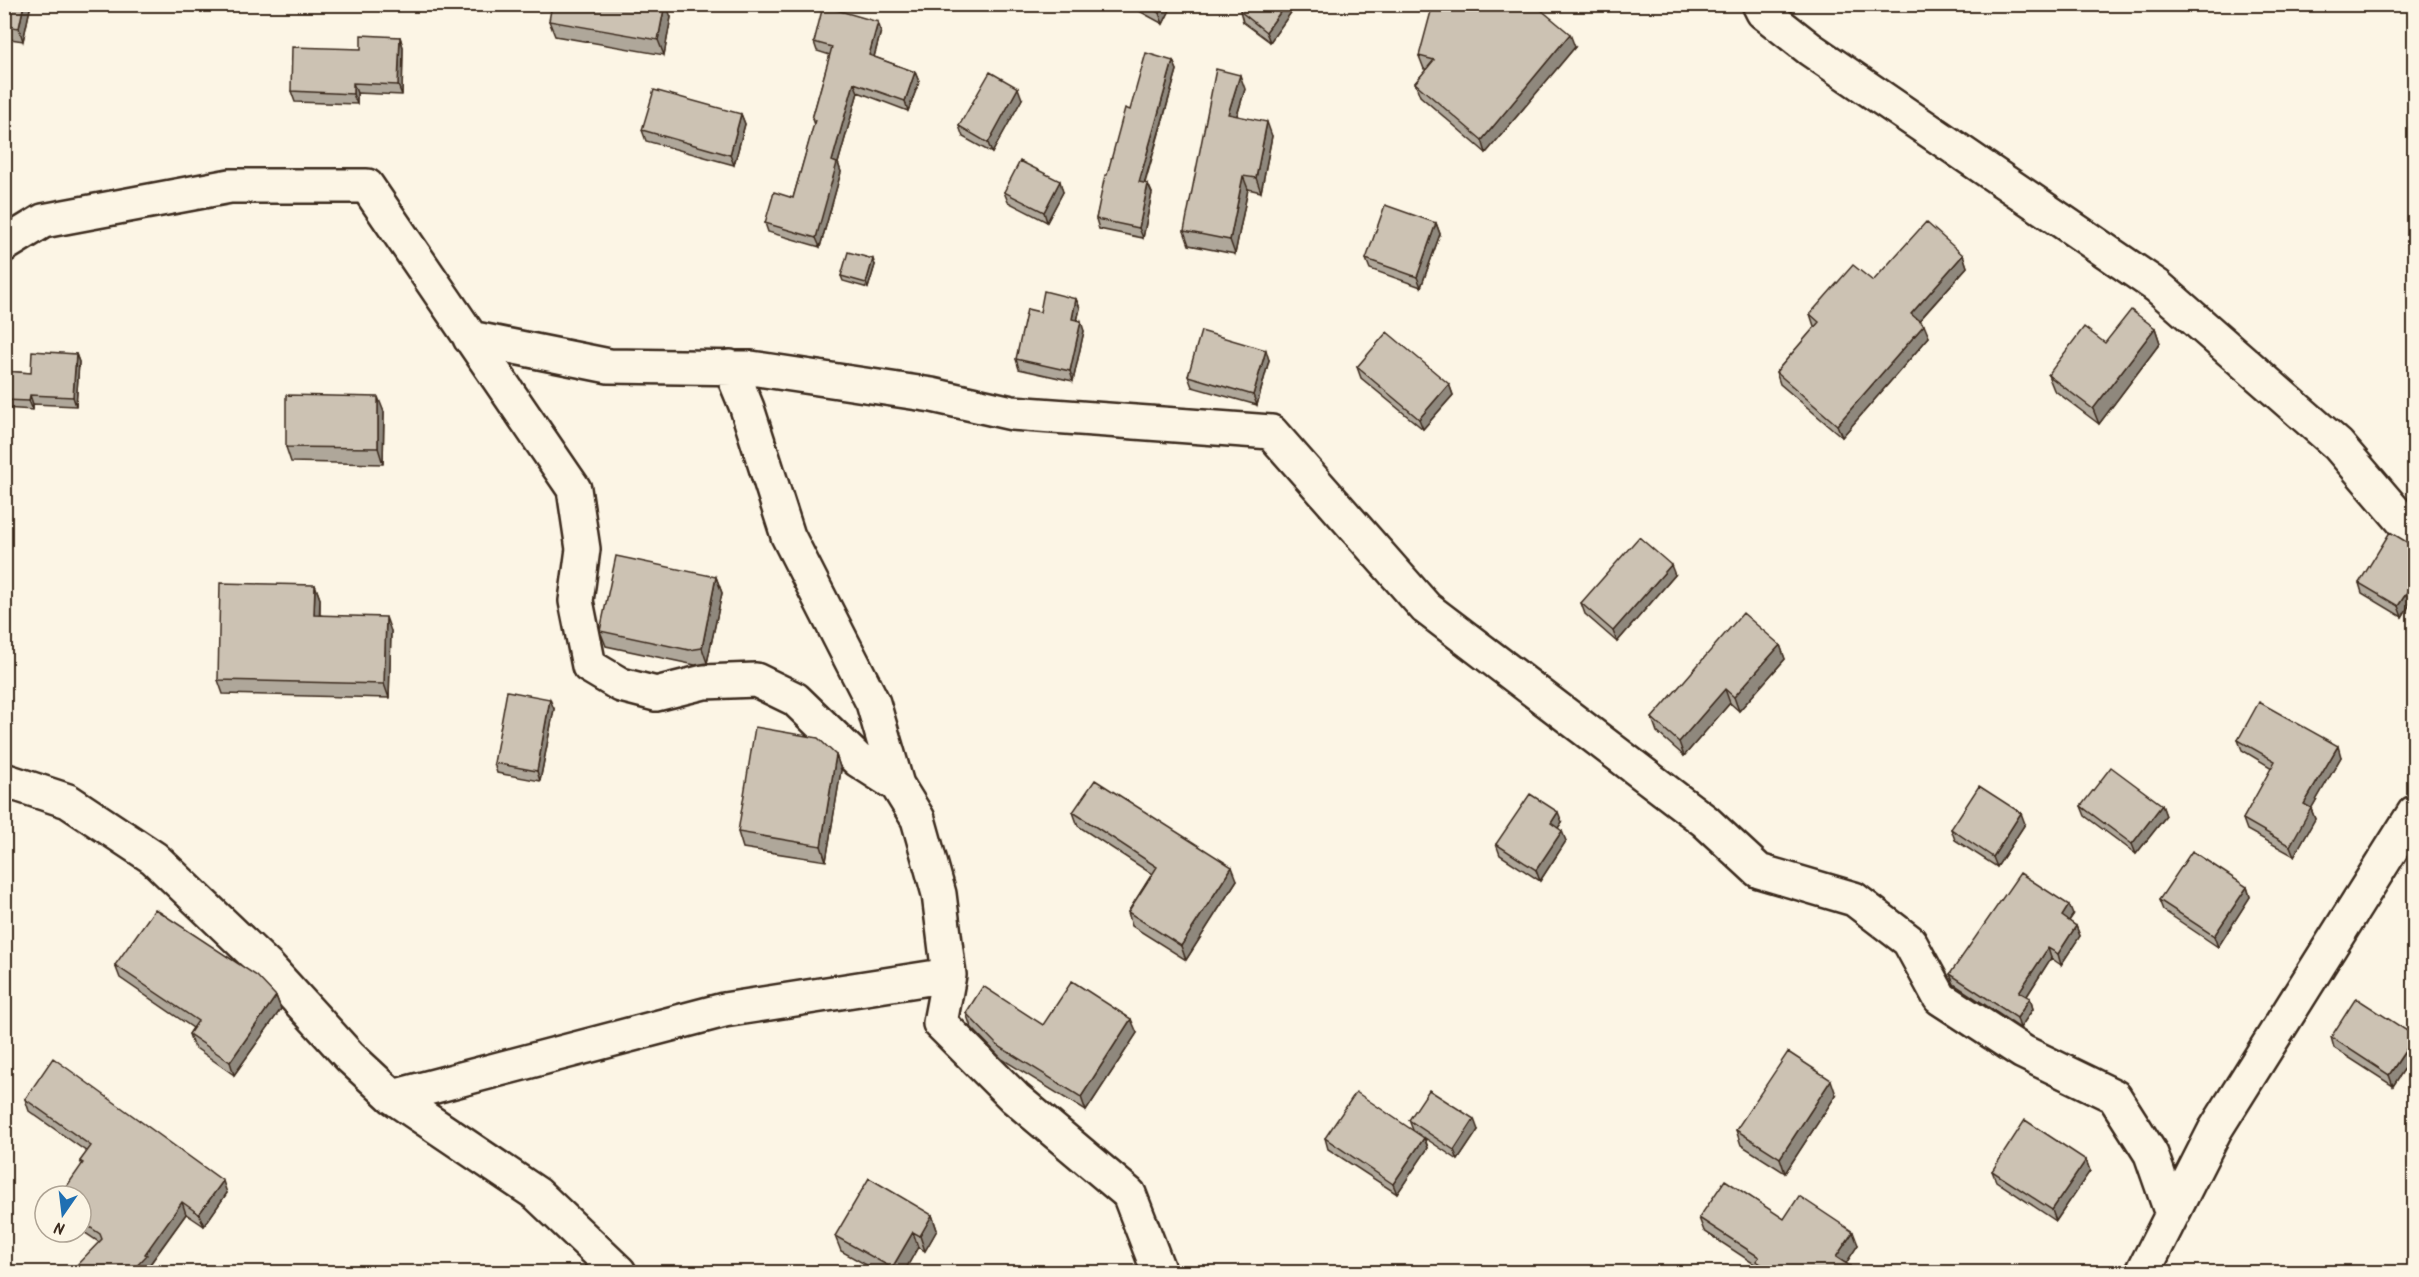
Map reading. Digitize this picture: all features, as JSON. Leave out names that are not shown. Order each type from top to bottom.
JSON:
[{"type":"street","points":[[1759,4],[1762,12],[1810,49],[2157,286],[2338,445],[2415,534]]},
{"type":"street","points":[[4,215],[43,221],[230,186],[366,186],[574,489],[583,549],[576,601],[589,666],[621,685],[656,694],[704,682],[756,680],[795,699],[858,760],[897,785]]},
{"type":"street","points":[[4,245],[43,221]]},
{"type":"street","points":[[470,338],[609,366],[751,368],[932,395],[1012,413],[1271,432],[1426,608],[1705,821],[1759,871],[1854,899],[1909,941],[1940,998],[2023,1052],[2114,1096],[2151,1154],[2172,1214]]},
{"type":"street","points":[[730,368],[747,408],[788,536],[873,702],[897,785],[918,819],[939,894],[949,975],[940,1023],[1015,1098],[1129,1194],[1159,1272]]},
{"type":"street","points":[[4,780],[68,801],[154,858],[269,968],[350,1057],[393,1097],[537,1194],[620,1272]]},
{"type":"street","points":[[2143,1272],[2215,1130],[2415,813]]},
{"type":"street","points":[[393,1097],[724,1010],[949,975]]},
{"type":"building","points":[[4,4],[24,4],[19,28],[4,26]]},
{"type":"building","points":[[552,4],[665,4],[658,40],[549,21]]},
{"type":"building","points":[[1143,4],[1164,4],[1159,13]]},
{"type":"building","points":[[1245,4],[1286,4],[1266,32],[1240,11]]},
{"type":"building","points":[[1433,4],[1534,4],[1570,34],[1482,140],[1415,83],[1434,60],[1419,56]]},
{"type":"building","points":[[823,6],[878,22],[869,55],[915,72],[905,101],[854,83],[832,161],[837,163],[816,238],[765,223],[774,192],[793,198],[815,120],[812,119],[832,47],[814,42]]},
{"type":"building","points":[[361,35],[400,37],[398,85],[353,83],[353,94],[291,91],[292,47],[361,49]]},
{"type":"building","points":[[1146,53],[1173,61],[1139,182],[1148,184],[1139,228],[1096,219],[1105,175],[1107,175],[1125,108],[1130,110]]},
{"type":"building","points":[[1216,69],[1240,75],[1228,114],[1267,122],[1256,178],[1243,176],[1230,240],[1184,231]]},
{"type":"building","points":[[990,72],[1018,88],[988,143],[959,126]]},
{"type":"building","points":[[654,90],[741,114],[730,155],[642,130]]},
{"type":"building","points":[[1020,161],[1060,181],[1044,212],[1004,192]]},
{"type":"building","points":[[1385,205],[1436,223],[1417,277],[1366,259]]},
{"type":"building","points":[[1926,222],[1963,255],[1911,314],[1924,325],[1837,425],[1776,372],[1819,322],[1810,314],[1853,265],[1873,281]]},
{"type":"building","points":[[848,252],[873,259],[866,283],[841,276]]},
{"type":"building","points":[[1044,291],[1076,299],[1072,319],[1081,321],[1070,371],[1016,359],[1027,309],[1040,312]]},
{"type":"building","points":[[2131,310],[2155,328],[2093,409],[2048,375],[2084,327],[2105,343]]},
{"type":"building","points":[[1201,331],[1266,350],[1253,395],[1188,376]]},
{"type":"building","points":[[1387,332],[1449,384],[1419,419],[1357,367]]},
{"type":"building","points":[[32,351],[76,354],[73,397],[30,395],[29,401],[4,400],[4,371],[31,373]]},
{"type":"building","points":[[286,395],[378,397],[378,448],[286,447]]},
{"type":"building","points":[[2390,532],[2415,547],[2415,580],[2398,606],[2359,583]]},
{"type":"building","points":[[1639,537],[1671,565],[1613,631],[1581,603]]},
{"type":"building","points":[[616,556],[716,577],[702,648],[689,650],[600,631]]},
{"type":"building","points":[[220,583],[315,585],[314,615],[386,617],[384,684],[218,680]]},
{"type":"building","points":[[1743,613],[1780,645],[1734,697],[1725,689],[1679,742],[1652,718]]},
{"type":"building","points":[[507,691],[550,699],[537,771],[494,763]]},
{"type":"building","points":[[2259,702],[2338,746],[2304,804],[2311,808],[2290,846],[2243,819],[2275,761],[2238,740]]},
{"type":"building","points":[[755,727],[818,738],[836,755],[821,846],[738,832]]},
{"type":"building","points":[[2111,767],[2162,805],[2132,844],[2081,806]]},
{"type":"building","points":[[1095,780],[1232,867],[1181,946],[1128,912],[1157,867],[1073,812]]},
{"type":"building","points":[[1979,786],[2021,813],[1993,857],[1951,829]]},
{"type":"building","points":[[1530,794],[1558,812],[1551,823],[1562,831],[1536,870],[1496,844]]},
{"type":"building","points":[[2192,851],[2247,887],[2214,936],[2159,900]]},
{"type":"building","points":[[2020,873],[2069,905],[2062,916],[2076,926],[2058,954],[2048,948],[2019,992],[2030,998],[2017,1018],[1950,974]]},
{"type":"building","points":[[155,909],[257,976],[276,996],[230,1062],[189,1034],[198,1021],[115,965]]},
{"type":"building","points":[[1072,981],[1131,1019],[1081,1097],[997,1045],[966,1013],[983,986],[1043,1025]]},
{"type":"building","points":[[2356,998],[2415,1036],[2389,1075],[2331,1037]]},
{"type":"building","points":[[1788,1052],[1831,1080],[1780,1158],[1736,1130]]},
{"type":"building","points":[[53,1058],[223,1181],[199,1214],[182,1202],[145,1254],[147,1255],[131,1272],[70,1272],[102,1239],[100,1234],[93,1229],[93,1184],[68,1184],[83,1163],[80,1161],[91,1146],[25,1099]]},
{"type":"building","points":[[1429,1090],[1474,1119],[1454,1150],[1409,1120]]},
{"type":"building","points":[[1356,1092],[1424,1138],[1393,1184],[1325,1138]]},
{"type":"building","points":[[2025,1120],[2086,1160],[2052,1210],[1992,1171]]},
{"type":"building","points":[[869,1178],[932,1215],[920,1236],[913,1232],[892,1268],[835,1236]]},
{"type":"building","points":[[1725,1180],[1784,1219],[1799,1196],[1853,1232],[1836,1257],[1850,1266],[1846,1272],[1774,1272],[1756,1261],[1759,1257],[1699,1218]]}]
